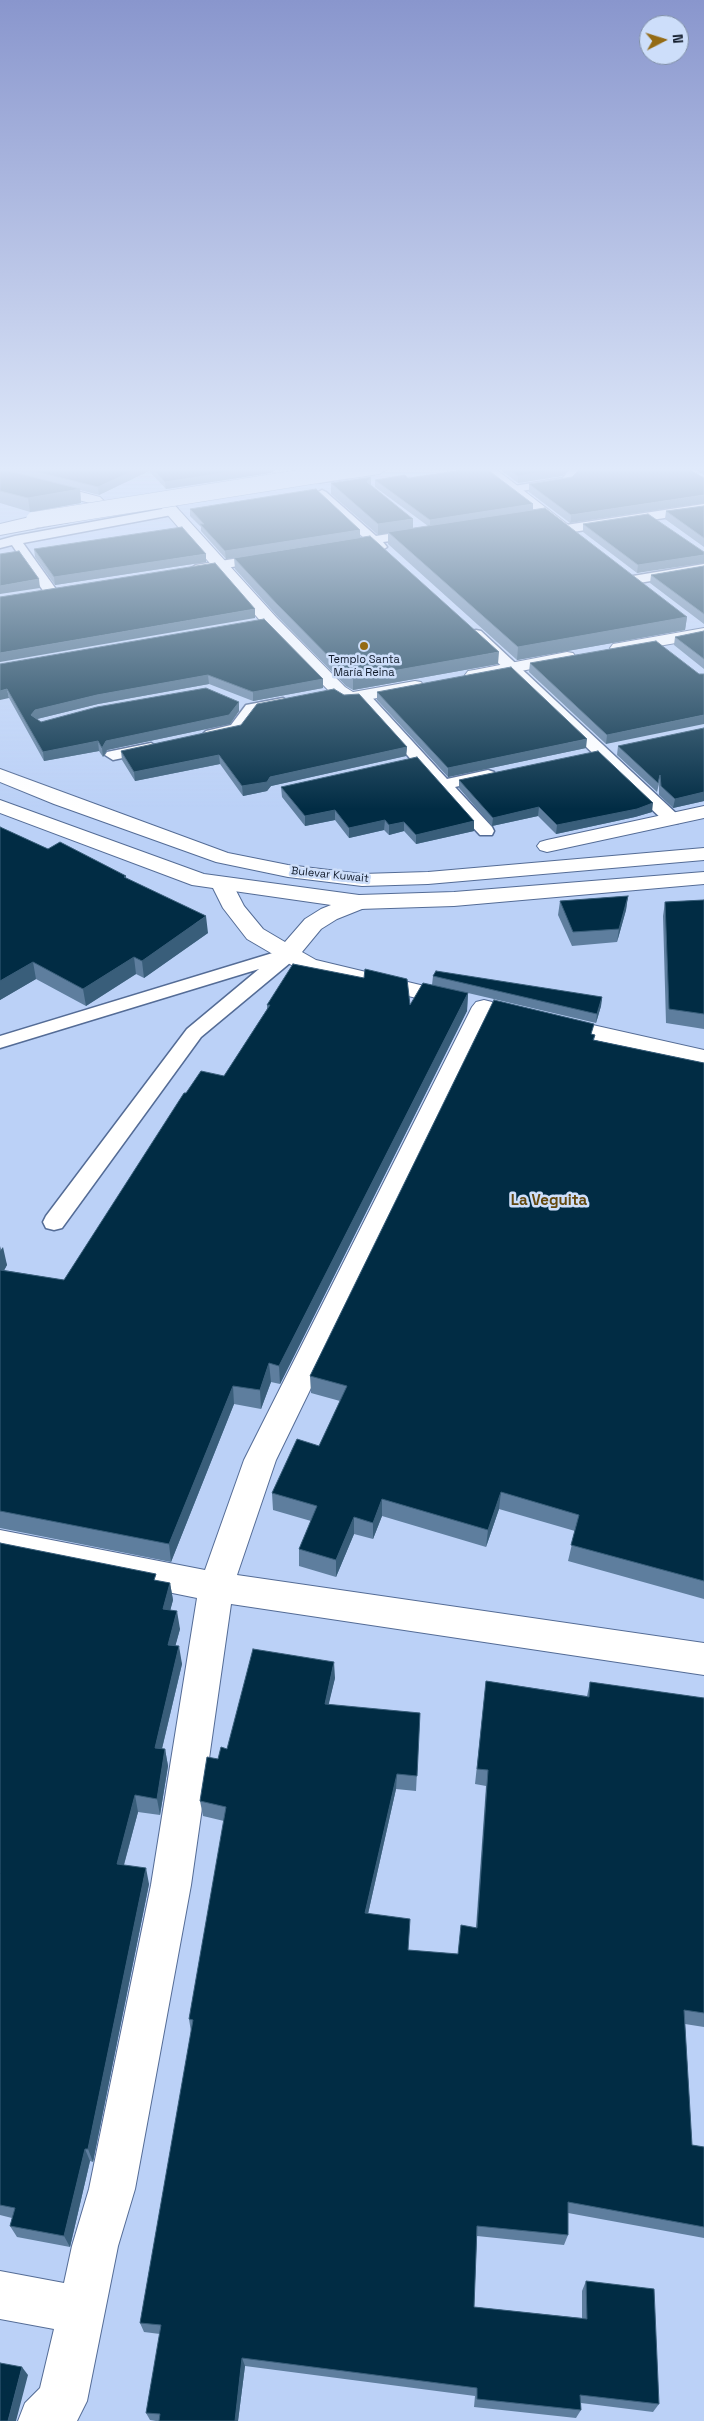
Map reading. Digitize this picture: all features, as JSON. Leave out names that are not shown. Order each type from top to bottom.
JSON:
[{"type":"street","points":[[236,583],[270,621],[339,691],[350,698],[428,683]]},
{"type":"street","points":[[637,583],[648,592]]},
{"type":"street","points":[[686,622],[703,633]]},
{"type":"street","points":[[599,652],[663,646],[703,633]]},
{"type":"street","points":[[456,678],[580,655]]},
{"type":"street","name":"Bulevar Kuwait","points":[[0,775],[62,800],[223,858],[288,871],[362,880],[428,878],[704,854]]},
{"type":"street","name":"Bulevar Kuwait","points":[[0,806],[184,874],[222,884],[359,902],[454,899],[704,878]]},
{"type":"street","points":[[547,846],[704,812]]},
{"type":"street","points":[[43,2421],[62,2401],[95,2246],[112,2189],[170,1885],[216,1587],[260,1460],[494,1009],[308,965],[255,934],[234,908],[222,884]]},
{"type":"street","points":[[289,954],[299,938],[313,924],[329,914],[359,902]]},
{"type":"street","points":[[532,1018],[704,1058]]},
{"type":"street","points":[[0,1544],[216,1587],[704,1659]]},
{"type":"street","points":[[0,2295],[82,2310]]},
{"type":"lane","points":[[34,595],[56,592],[49,583]]},
{"type":"lane","points":[[251,624],[270,621]]},
{"type":"lane","points":[[469,627],[672,819]]},
{"type":"lane","points":[[322,694],[339,691]]},
{"type":"lane","points":[[363,696],[421,759],[442,785],[486,831]]},
{"type":"lane","points":[[234,701],[251,708],[295,700]]},
{"type":"lane","points":[[200,737],[236,729],[251,708]]},
{"type":"lane","points":[[113,755],[163,746]]},
{"type":"lane","points":[[583,754],[620,746]]},
{"type":"lane","points":[[402,764],[421,759]]},
{"type":"lane","points":[[442,785],[499,772]]},
{"type":"lane","points":[[0,1042],[289,954]]},
{"type":"lane","points":[[54,1222],[194,1033],[289,954]]},
{"type":"building","points":[[0,583],[17,583],[0,586]]},
{"type":"building","points":[[89,583],[232,583],[255,609],[0,653],[0,597]]},
{"type":"building","points":[[257,583],[422,583],[499,652],[353,678],[346,674]]},
{"type":"building","points":[[446,583],[643,583],[687,617],[518,647]]},
{"type":"building","points":[[662,583],[704,583],[704,614]]},
{"type":"building","points":[[264,619],[323,679],[253,692],[208,675],[97,695],[35,710],[31,715],[41,722],[97,707],[206,688],[239,702],[229,715],[106,741],[102,748],[98,741],[43,752],[7,689],[0,691],[0,664]]},
{"type":"building","points":[[704,631],[704,659],[675,637]]},
{"type":"building","points":[[656,641],[699,674],[704,674],[704,715],[607,735],[530,663]]},
{"type":"building","points":[[511,667],[587,739],[448,768],[377,692]]},
{"type":"building","points":[[334,689],[344,695],[359,694],[407,747],[270,777],[267,782],[242,786],[219,755],[134,772],[121,751],[241,725],[257,704]]},
{"type":"building","points":[[704,728],[704,792],[675,799],[661,786],[660,775],[658,783],[618,746]]},
{"type":"building","points":[[598,751],[653,803],[637,809],[557,825],[539,807],[493,818],[459,780]]},
{"type":"building","points":[[417,757],[474,821],[416,835],[404,822],[389,825],[385,820],[349,828],[335,810],[305,816],[281,787]]},
{"type":"building","points":[[0,827],[48,849],[60,842],[126,876],[124,877],[206,916],[142,961],[134,957],[83,989],[33,962],[0,981]]},
{"type":"building","points":[[628,896],[619,929],[573,932],[560,901]]},
{"type":"building","points":[[704,900],[704,1014],[669,1009],[665,902]]},
{"type":"building","points":[[293,964],[364,978],[365,969],[407,979],[410,1005],[423,983],[468,993],[279,1366],[269,1363],[260,1390],[233,1386],[169,1544],[0,1511],[0,1270],[64,1280],[184,1093],[186,1093],[201,1071],[224,1076],[270,1005],[267,1005]]},
{"type":"building","points":[[436,971],[602,997],[597,1014],[433,976]]},
{"type":"building","points":[[494,1000],[594,1024],[591,1034],[595,1035],[593,1040],[704,1063],[704,1581],[571,1545],[579,1515],[501,1492],[488,1530],[382,1499],[373,1523],[354,1517],[336,1560],[299,1549],[317,1506],[272,1493],[297,1439],[319,1446],[347,1386],[310,1376]]},
{"type":"building","points":[[0,1543],[156,1574],[154,1580],[170,1583],[163,1609],[177,1611],[168,1645],[179,1646],[155,1748],[165,1749],[157,1799],[135,1795],[117,1864],[146,1868],[88,2149],[85,2149],[64,2236],[10,2226],[15,2208],[0,2205]]},
{"type":"building","points":[[253,1649],[334,1662],[325,1704],[420,1713],[417,1776],[397,1774],[365,1913],[410,1919],[408,1950],[458,1954],[461,1925],[477,1928],[488,1770],[477,1769],[486,1681],[589,1697],[590,1682],[704,1698],[704,2013],[684,2010],[692,2145],[704,2147],[704,2227],[568,2202],[568,2235],[477,2226],[474,2307],[587,2319],[586,2281],[654,2289],[659,2404],[580,2395],[581,2410],[477,2399],[477,2388],[242,2358],[235,2421],[159,2421],[160,2414],[146,2413],[161,2325],[140,2323],[193,2020],[189,2019],[226,1807],[200,1801],[207,1757],[218,1759],[221,1747],[227,1749]]},
{"type":"building","points":[[0,2363],[22,2367],[8,2421],[0,2421]]},
{"type":"place","name":"Templo Santa María Reina","points":[[364,646]]},
{"type":"district","name":"La Veguita","points":[[549,1201]]}]
